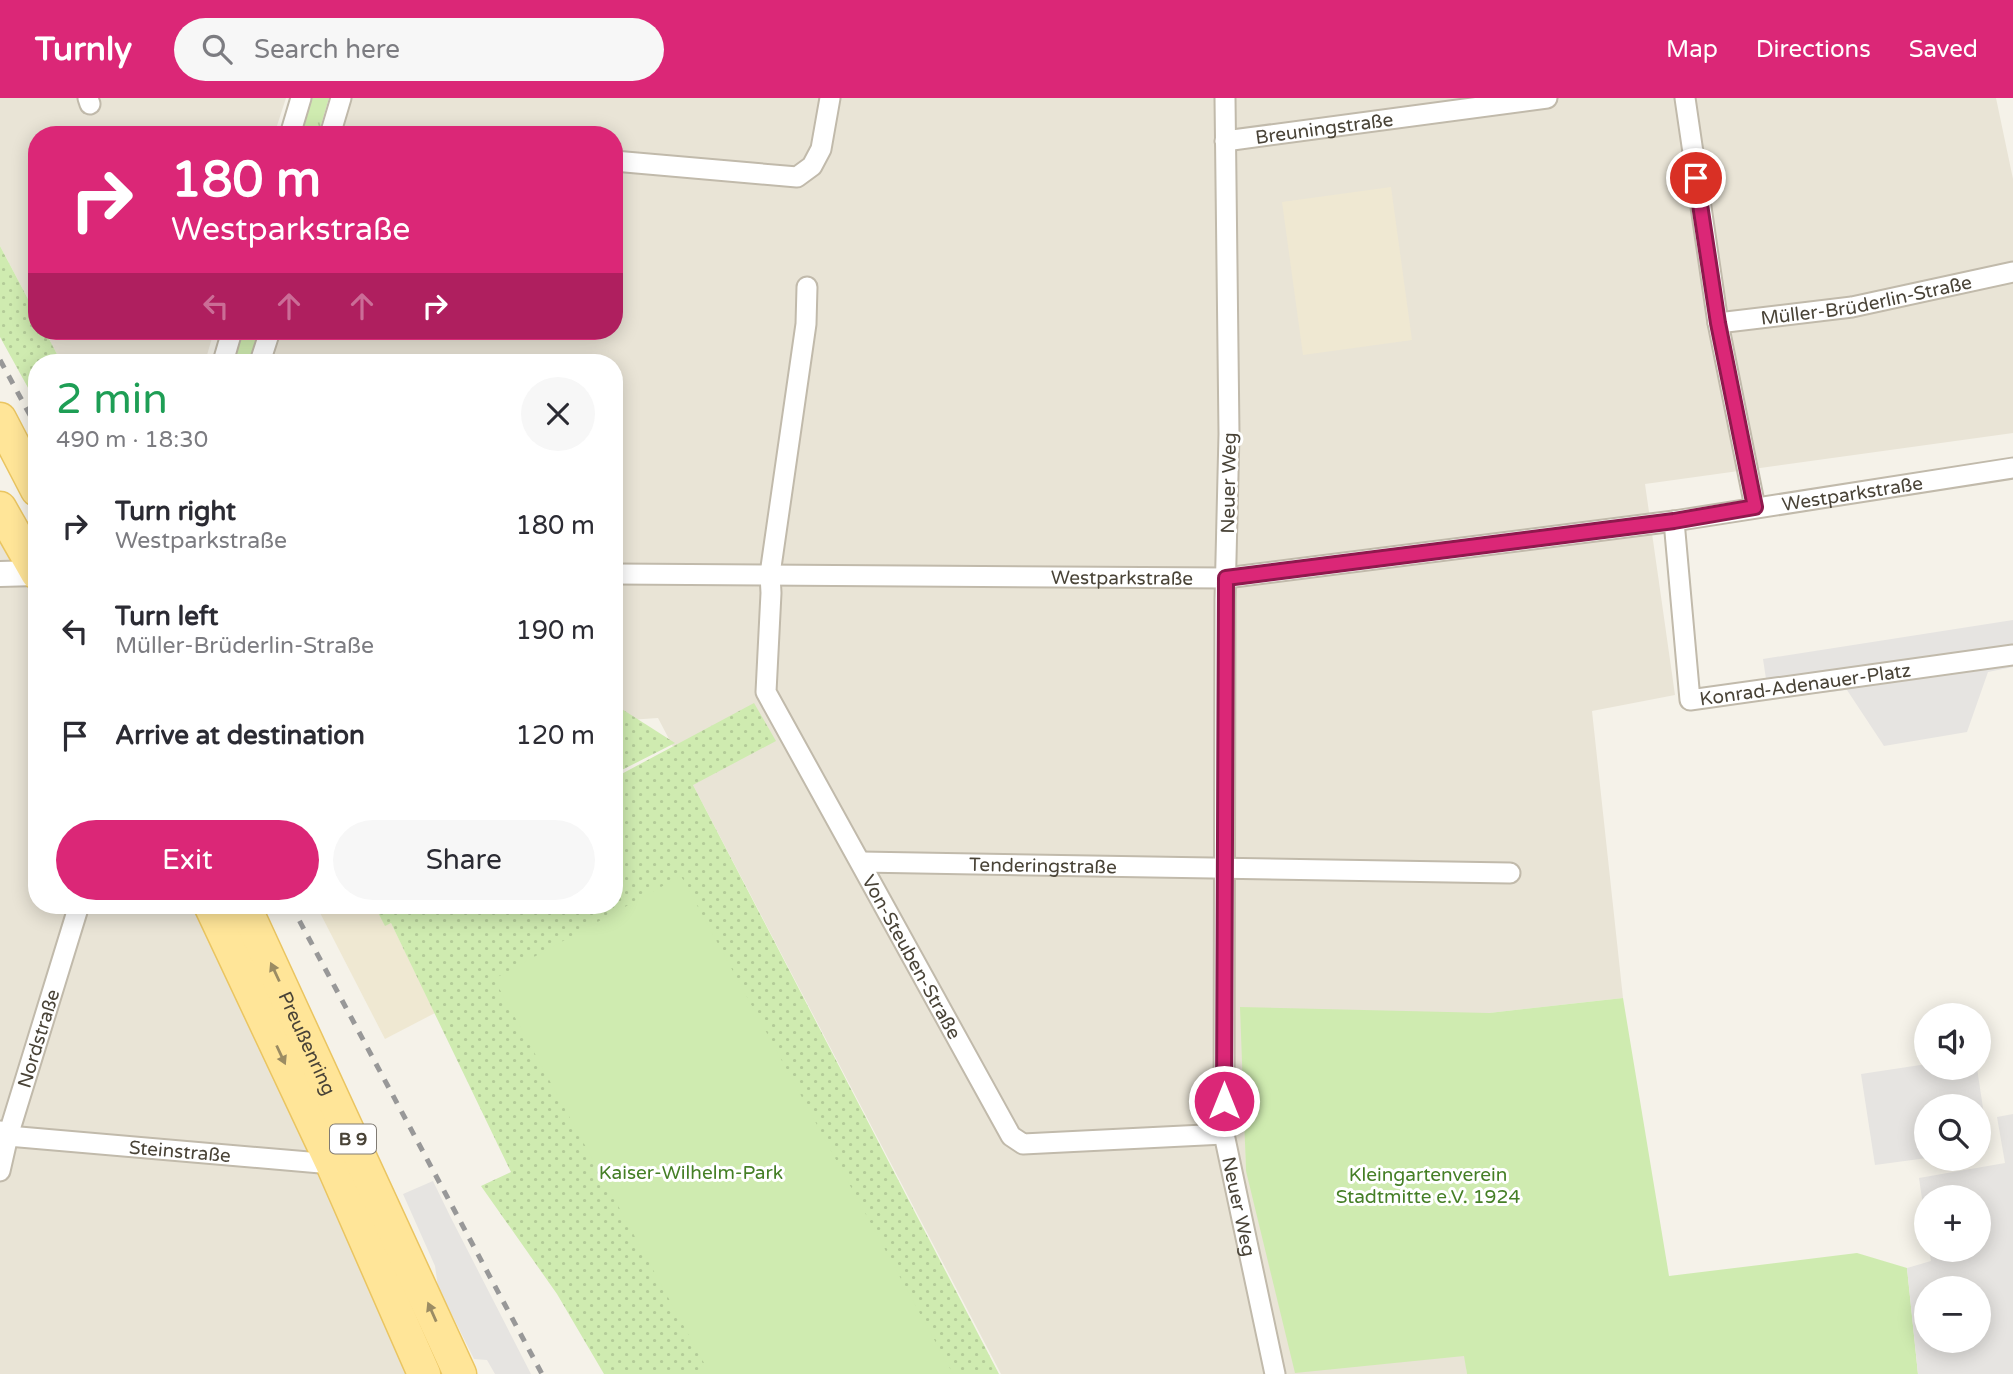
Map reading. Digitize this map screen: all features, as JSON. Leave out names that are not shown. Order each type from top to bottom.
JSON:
[{"type":"main road","points":[[0,419],[28,473]]},
{"type":"main road","points":[[0,508],[28,557]]},
{"type":"main road","name":"Preußenring","points":[[215,914],[460,1374]]},
{"type":"main road","name":"Preußenring","points":[[248,914],[347,1161],[424,1374]]},
{"type":"street","points":[[293,126],[301,98]]},
{"type":"street","points":[[333,126],[341,98]]},
{"type":"street","points":[[623,162],[797,177],[813,166],[821,149],[830,98]]},
{"type":"street","name":"Neuer Weg","points":[[1225,98],[1229,434],[1224,1134],[1275,1374]]},
{"type":"street","name":"Breuningstraße","points":[[1226,141],[1547,98]]},
{"type":"street","points":[[1685,98],[1718,323],[1755,507]]},
{"type":"street","name":"Müller-Brüderlin-Straße","points":[[1718,323],[1852,307],[2013,272]]},
{"type":"street","points":[[770,574],[806,324],[807,287]]},
{"type":"street","name":"Westparkstraße","points":[[623,574],[1226,578],[1674,521],[2013,468]]},
{"type":"street","name":"Konrad-Adenauer-Platz","points":[[1674,521],[1690,700],[2013,655]]},
{"type":"street","points":[[0,574],[28,573]]},
{"type":"street","name":"Von-Steuben-Straße","points":[[770,574],[766,692],[1011,1136],[1023,1144],[1224,1134]]},
{"type":"street","name":"Tenderingstraße","points":[[861,862],[1224,869]]},
{"type":"street","points":[[1224,869],[1510,873]]},
{"type":"street","name":"Nordstraße","points":[[0,1171],[4,1134],[76,914]]},
{"type":"street","name":"Steinstraße","points":[[4,1134],[347,1161]]},
{"type":"shaded area","points":[[0,98],[286,98],[277,126],[28,126],[28,299],[0,246]]},
{"type":"shaded area","points":[[349,98],[1996,98],[2013,179],[2013,433],[1645,484],[1675,695],[1592,711],[1623,998],[1489,1013],[1245,1124],[1246,1171],[1465,1356],[1467,1374],[1001,1374],[658,718],[623,720],[623,354],[272,354],[276,340],[623,340],[623,126],[341,126]]},
{"type":"shaded area","points":[[1391,187],[1412,340],[1303,355],[1282,202]]},
{"type":"shaded area","points":[[50,340],[211,340],[207,354],[57,354]]},
{"type":"shaded area","points":[[0,511],[28,563],[28,914],[205,914],[424,1374],[0,1374]]},
{"type":"shaded area","points":[[2013,620],[2013,667],[1988,672],[1967,732],[1884,746],[1847,690],[1769,699],[1763,659]]},
{"type":"shaded area","points":[[321,914],[379,914],[385,925],[391,923],[435,1013],[385,1039]]},
{"type":"shaded area","points":[[1914,1066],[1914,1080],[1979,1080],[1981,1094],[1914,1094],[1914,1160],[1875,1165],[1861,1074]]},
{"type":"shaded area","points":[[2013,1114],[2013,1374],[1918,1374],[1916,1353],[1991,1353],[1991,1276],[1914,1276],[1914,1335],[1907,1268],[1928,1262],[1991,1262],[1991,1185],[1920,1185],[1919,1178],[1959,1171],[1991,1171],[1991,1165],[2005,1163],[1997,1117]]},
{"type":"shaded area","points":[[433,1181],[531,1374],[495,1374],[487,1360],[474,1359],[438,1287],[435,1266],[403,1194]]},
{"type":"green space","points":[[308,98],[329,98],[321,126],[300,126]]},
{"type":"green space","points":[[0,246],[28,299],[28,340],[50,340],[57,354],[28,354],[28,388],[0,337]]},
{"type":"green space","points":[[235,340],[256,340],[252,354],[231,354]]},
{"type":"green space","name":"Kaiser-Wilhelm-Park","points":[[754,703],[776,741],[693,785],[999,1374],[604,1374],[557,1294],[481,1186],[511,1172],[391,923],[385,926],[379,914],[623,914],[623,773]]},
{"type":"green space","points":[[623,710],[675,743],[623,769]]},
{"type":"green space","points":[[681,876],[953,1374],[710,1374],[494,979],[612,914],[623,914],[623,908]]},
{"type":"green space","name":"Kleingartenverein Stadtmitte e.V. 1924","points":[[1623,998],[1669,1276],[1857,1253],[1907,1268],[1918,1374],[1467,1374],[1464,1356],[1295,1373],[1246,1171],[1240,1007],[1489,1013]]},
{"type":"railway","points":[[0,360],[28,411]]},
{"type":"railway","points":[[296,914],[542,1374]]},
{"type":"route","points":[[1224,1101],[1226,578],[1674,521],[1755,507],[1718,323],[1696,178]]}]
